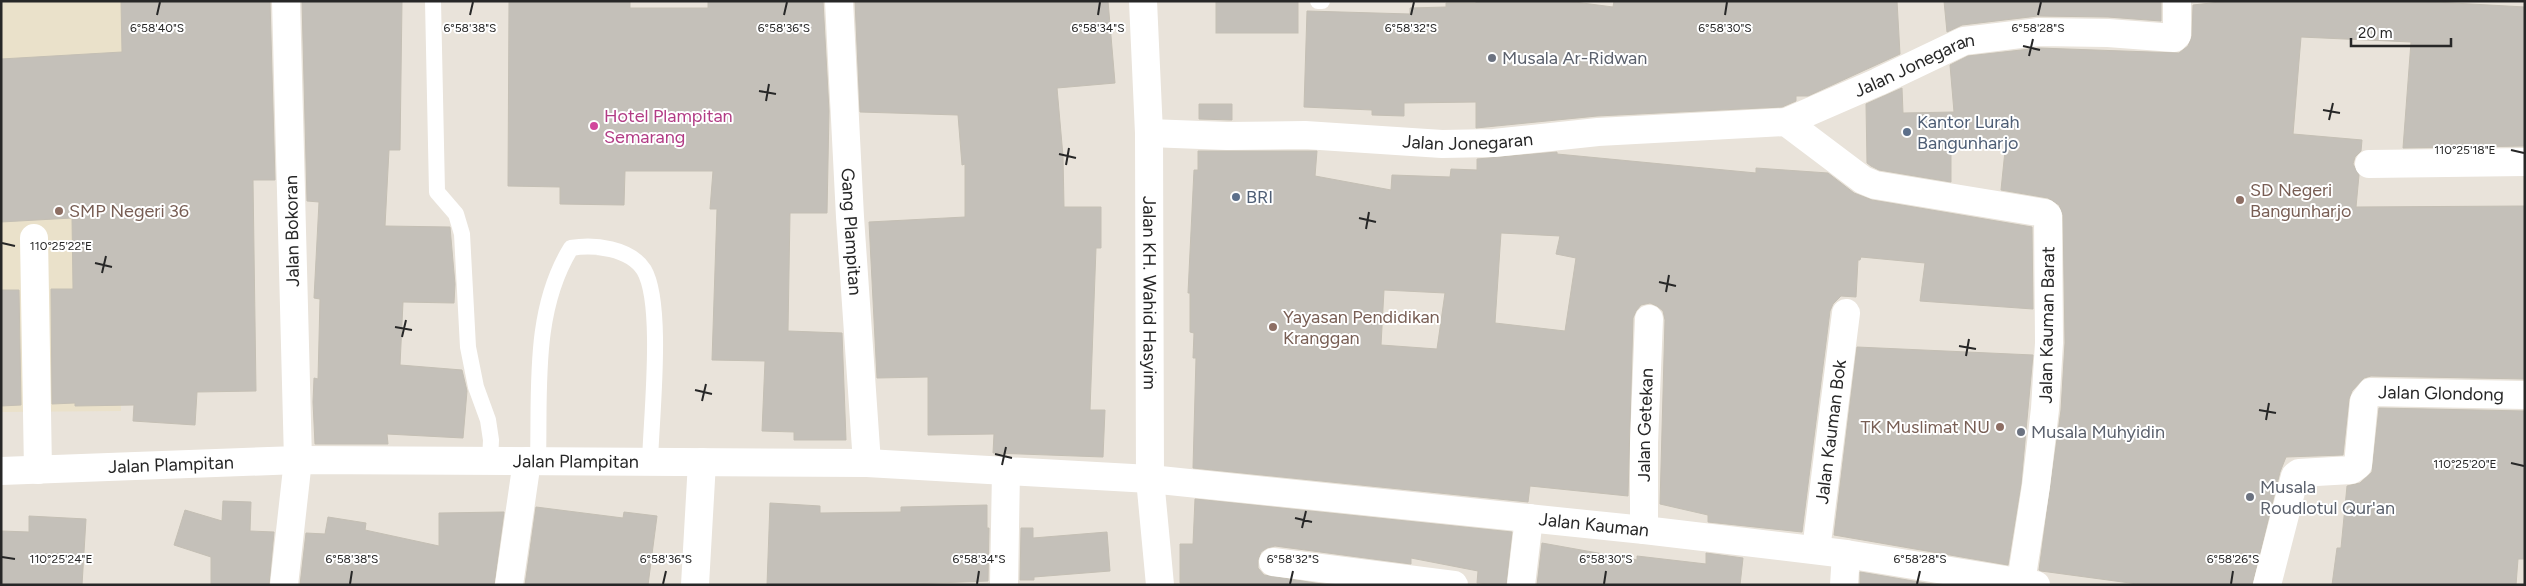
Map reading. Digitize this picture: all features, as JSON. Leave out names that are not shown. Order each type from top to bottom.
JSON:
[{"type":"street","name":"Jalan Bokoran","points":[[284,585],[298,460],[286,1]]},
{"type":"street","name":"Gang Plampitan","points":[[839,1],[850,217],[867,463]]},
{"type":"street","name":"Jalan KH. Wahid Hasyim","points":[[1143,1],[1149,133],[1150,479],[1160,585]]},
{"type":"street","name":"Jalan Jonegaran","points":[[1149,133],[1227,136],[1305,134],[1442,144],[1494,143],[1598,132],[1786,122],[1878,82],[1964,41],[2038,32],[2108,33],[2174,38],[2177,35],[2177,1]]},
{"type":"street","name":"Jalan Kauman Barat","points":[[1786,122],[1863,180],[1875,185],[2045,213],[2048,216],[2049,344],[2045,409],[2028,583]]},
{"type":"street","points":[[2369,164],[2525,162]]},
{"type":"street","points":[[34,238],[38,470]]},
{"type":"street","name":"Jalan Kauman Bok","points":[[1816,550],[1846,313]]},
{"type":"street","name":"Jalan Getekan","points":[[1644,530],[1644,443],[1649,319]]},
{"type":"street","name":"Jalan Glondong","points":[[2267,585],[2295,476],[2299,473],[2351,470],[2358,466],[2364,401],[2371,392],[2525,395]]},
{"type":"street","name":"Jalan Plampitan","points":[[1,471],[298,460],[490,460],[867,463],[1150,479]]},
{"type":"street","points":[[509,585],[532,461]]},
{"type":"street","points":[[695,585],[702,462]]},
{"type":"street","points":[[1004,585],[1006,471]]},
{"type":"street","name":"Jalan Kauman","points":[[1150,479],[1644,530],[1816,550],[2028,583]]},
{"type":"street","points":[[1521,585],[1529,518]]},
{"type":"street","points":[[1844,585],[1846,554]]},
{"type":"street","points":[[1273,562],[1454,585]]},
{"type":"lane","points":[[434,1],[437,192],[456,214],[462,234],[468,347],[476,387],[488,420],[491,440],[490,460]]},
{"type":"lane","points":[[532,461],[544,317],[556,276],[564,258],[571,248],[586,245],[625,254],[643,268],[649,280],[653,304],[655,343],[650,462]]},
{"type":"shaded area","name":"SMP Negeri 36","points":[[1,1],[182,1],[118,275],[121,411],[1,412]]},
{"type":"building","points":[[121,1],[270,1],[275,180],[253,180],[256,391],[197,392],[195,425],[133,421],[134,405],[75,406],[75,403],[52,404],[51,289],[73,289],[72,218],[1,222],[1,59],[122,52]]},
{"type":"building","points":[[302,1],[402,1],[400,150],[389,150],[385,226],[450,227],[455,284],[454,303],[403,302],[400,365],[462,370],[467,391],[463,438],[387,434],[388,444],[315,444],[313,402],[314,378],[318,379],[320,299],[314,298],[319,202],[307,201]]},
{"type":"building","points":[[509,1],[630,1],[630,8],[708,8],[708,1],[823,1],[829,111],[827,213],[790,213],[788,331],[842,333],[846,440],[794,440],[794,432],[762,431],[765,361],[712,360],[717,209],[710,209],[713,171],[625,171],[624,205],[560,204],[560,187],[508,186]]},
{"type":"building","points":[[855,1],[1108,1],[1115,83],[1057,88],[1063,156],[1064,207],[1101,207],[1101,248],[1096,248],[1090,410],[1105,410],[1103,457],[993,453],[994,434],[928,435],[928,377],[877,378],[869,222],[965,217],[965,164],[962,165],[958,115],[860,112]]},
{"type":"building","points":[[1216,1],[1298,1],[1298,33],[1216,33]]},
{"type":"building","points":[[1476,1],[1567,1],[1613,7],[1614,1],[1897,1],[1900,54],[1808,96],[1796,96],[1796,101],[1782,107],[1597,116],[1476,128],[1476,102],[1404,103],[1404,116],[1372,115],[1372,110],[1304,107],[1307,11],[1410,14],[1410,8],[1446,7],[1446,3],[1476,3]]},
{"type":"building","points":[[1944,1],[2161,1],[2161,21],[2108,17],[2038,16],[1962,25],[1947,32]]},
{"type":"building","points":[[2229,1],[2417,1],[2525,7],[2525,146],[2403,148],[2411,42],[2301,37],[2293,134],[2362,140],[2361,151],[2355,157],[2353,164],[2359,175],[2356,207],[2525,206],[2525,379],[2371,376],[2364,378],[2352,391],[2349,399],[2343,455],[2286,457],[2280,472],[2252,585],[2145,585],[2041,571],[2039,570],[2061,410],[2065,343],[2063,215],[2059,205],[2048,198],[2001,190],[2006,141],[1951,147],[1951,182],[1879,170],[1871,166],[1867,163],[1866,104],[1902,88],[1903,113],[1954,112],[1950,65],[1968,56],[2039,48],[2179,53],[2188,46],[2192,36],[2193,5]]},
{"type":"building","points":[[1199,104],[1232,104],[1232,120],[1199,119]]},
{"type":"building","points":[[1198,151],[1317,151],[1315,176],[1391,190],[1392,175],[1450,177],[1451,169],[1477,170],[1477,159],[1557,152],[1557,154],[1756,173],[1756,168],[1828,173],[1854,193],[1872,200],[2032,227],[2033,309],[1920,301],[1925,263],[1861,257],[1858,260],[1856,297],[1841,296],[1833,304],[1830,311],[1802,532],[1708,522],[1708,515],[1660,504],[1665,320],[1663,311],[1650,303],[1641,305],[1633,318],[1628,496],[1530,486],[1528,502],[1193,468],[1196,358],[1193,358],[1194,333],[1190,332],[1190,293],[1188,293],[1194,170],[1198,170]],"holes":[[[1501,233],[1560,236],[1556,254],[1576,258],[1565,331],[1495,323]],[[1384,290],[1445,293],[1437,349],[1381,345]]]},
{"type":"building","points":[[1,290],[19,290],[21,405],[1,406]]},
{"type":"building","points":[[1857,347],[2033,355],[2021,484],[2008,565],[1834,535]]},
{"type":"building","points":[[2379,408],[2525,411],[2525,559],[2518,559],[2516,585],[2332,585],[2337,548],[2341,548],[2347,486],[2360,483],[2372,472]]},
{"type":"building","points":[[1195,499],[1512,532],[1506,585],[1477,583],[1478,571],[1411,558],[1411,564],[1275,546],[1261,552],[1258,568],[1264,575],[1328,585],[1180,583],[1180,544],[1193,544]]},
{"type":"building","points":[[223,501],[251,502],[250,531],[274,532],[269,585],[211,585],[211,557],[174,545],[185,510],[222,521]]},
{"type":"building","points":[[770,503],[820,506],[820,513],[901,512],[901,507],[987,505],[987,528],[989,528],[988,581],[884,585],[767,585]]},
{"type":"building","points":[[536,507],[623,518],[624,512],[657,516],[648,585],[525,585]]},
{"type":"building","points":[[504,512],[494,585],[300,585],[306,533],[325,534],[328,517],[366,523],[365,530],[439,546],[439,513]]},
{"type":"building","points":[[29,516],[86,519],[82,585],[1,585],[1,531],[29,532]]},
{"type":"building","points":[[1021,528],[1033,528],[1033,538],[1107,532],[1110,571],[1034,577],[1034,580],[1020,580]]},
{"type":"building","points":[[1542,543],[1637,560],[1637,556],[1706,564],[1706,553],[1743,558],[1740,585],[1537,585]]},
{"type":"building","points":[[1860,572],[1937,585],[1860,585]]},
{"type":"place","name":"Musala Ar-Ridwan","points":[[1492,58]]},
{"type":"place","name":"Hotel Plampitan Semarang","points":[[594,126]]},
{"type":"place","name":"Kantor Lurah Bangunharjo","points":[[1907,132]]},
{"type":"place","name":"BRI","points":[[1236,197]]},
{"type":"place","name":"SD Negeri Bangunharjo","points":[[2240,200]]},
{"type":"place","name":"SMP Negeri 36","points":[[59,211]]},
{"type":"place","name":"Yayasan Pendidikan Kranggan","points":[[1273,327]]},
{"type":"place","name":"TK Muslimat NU","points":[[2000,427]]},
{"type":"place","name":"Musala Muhyidin","points":[[2021,432]]},
{"type":"place","name":"Musala Roudlotul Qur'an","points":[[2250,497]]}]
